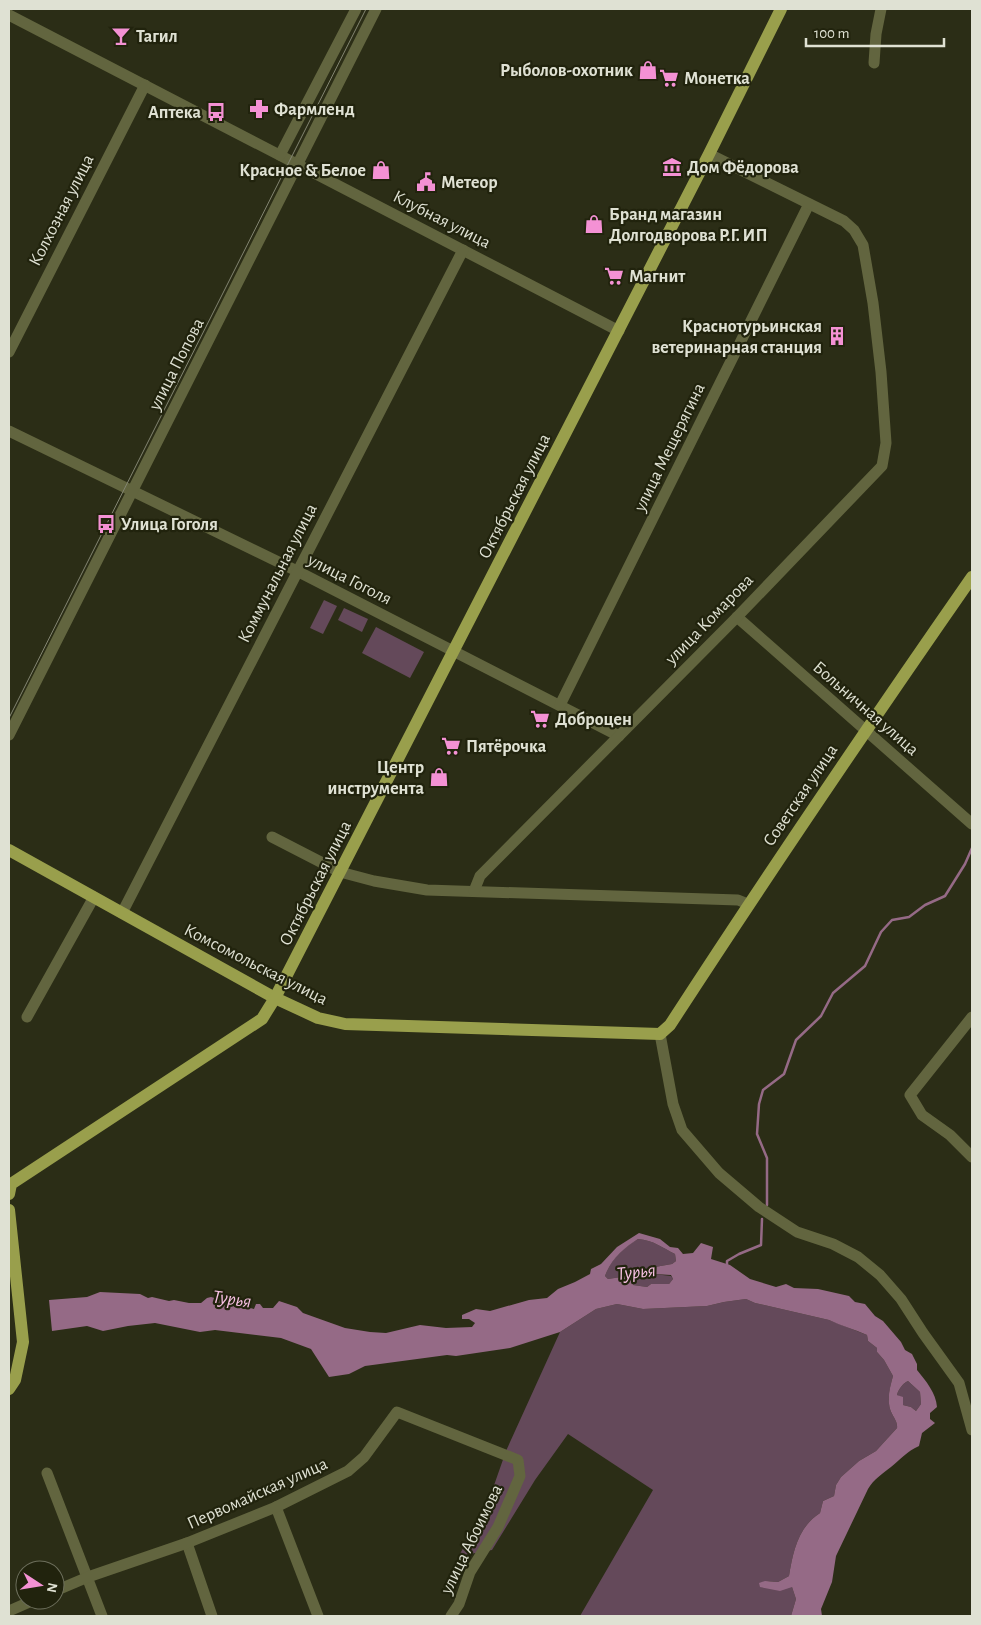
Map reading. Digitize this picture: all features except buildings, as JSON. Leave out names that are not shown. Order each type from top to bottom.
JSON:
[{"type":"main road","name":"Октябрьская улица","points":[[10,1187],[262,1019],[275,998],[454,651],[709,154],[781,9]]},
{"type":"main road","name":"Советская улица","points":[[660,1034],[670,1025],[748,904],[972,577]]},
{"type":"main road","name":"Комсомольская улица","points":[[9,850],[275,998],[318,1018],[345,1024],[660,1034]]},
{"type":"main road","points":[[9,1210],[23,1342],[16,1380],[9,1389]]},
{"type":"street","points":[[280,155],[356,9]]},
{"type":"street","name":"улица Попова","points":[[9,735],[376,9]]},
{"type":"street","points":[[874,63],[876,34],[881,9]]},
{"type":"street","name":"Клубная улица","points":[[9,14],[618,331]]},
{"type":"street","name":"Колхозная улица","points":[[9,352],[145,85]]},
{"type":"street","name":"улица Комарова","points":[[474,891],[480,876],[737,617],[882,466],[886,443],[881,372],[873,303],[863,245],[854,230],[844,222],[709,154]]},
{"type":"street","name":"улица Мещерягина","points":[[560,705],[809,204]]},
{"type":"street","name":"Коммунальная улица","points":[[122,913],[462,250]]},
{"type":"street","name":"улица Гоголя","points":[[9,431],[297,571],[619,736]]},
{"type":"street","name":"Больничная улица","points":[[737,617],[972,824]]},
{"type":"street","points":[[272,837],[340,872],[374,881],[427,890],[738,900],[748,904]]},
{"type":"street","points":[[27,1016],[94,897]]},
{"type":"street","points":[[972,1018],[910,1095],[922,1115],[950,1135],[972,1157]]},
{"type":"street","points":[[660,1034],[674,1104],[682,1130],[719,1174],[759,1207],[797,1232],[833,1244],[858,1257],[880,1275],[901,1299],[959,1384],[972,1430]]},
{"type":"street","name":"Первомайская улица","points":[[65,1587],[187,1543],[276,1507],[348,1471],[364,1456],[397,1412],[518,1460],[520,1476]]},
{"type":"street","points":[[47,1473],[102,1616]]},
{"type":"street","name":"улица Абоимова","points":[[451,1616],[459,1604],[470,1572],[498,1527],[520,1476]]},
{"type":"street","points":[[276,1507],[318,1616]]},
{"type":"street","points":[[187,1543],[212,1616]]},
{"type":"shaded area","points":[[324,600],[337,606],[323,634],[310,628]]},
{"type":"shaded area","points":[[344,608],[368,619],[362,632],[338,620]]},
{"type":"shaded area","points":[[376,627],[424,652],[410,678],[362,653]]},
{"type":"shaded area","points":[[638,1239],[653,1243],[675,1254],[676,1261],[672,1264],[642,1269],[621,1277],[608,1279],[605,1276],[614,1259],[627,1246]]},
{"type":"shaded area","points":[[645,1275],[671,1276],[673,1279],[669,1284],[651,1284],[647,1287],[633,1285],[634,1280]]},
{"type":"shaded area","points":[[746,1299],[755,1303],[829,1320],[867,1335],[868,1341],[877,1348],[877,1352],[893,1376],[889,1401],[897,1428],[876,1451],[859,1461],[841,1477],[836,1485],[834,1496],[823,1501],[820,1513],[806,1525],[798,1541],[792,1558],[789,1576],[778,1582],[765,1581],[792,1587],[796,1599],[791,1616],[580,1616],[653,1490],[568,1434],[535,1480],[492,1550],[459,1556],[492,1491],[506,1451],[560,1332],[596,1309],[617,1304],[643,1309],[707,1306]]},
{"type":"shaded area","points":[[908,1381],[920,1392],[921,1404],[916,1411],[911,1407],[903,1405],[901,1397],[897,1395],[904,1383]]},
{"type":"water","name":"Турья","points":[[639,1233],[660,1239],[670,1247],[678,1248],[683,1254],[693,1253],[701,1243],[713,1247],[711,1259],[730,1265],[750,1279],[776,1287],[786,1284],[794,1288],[818,1289],[849,1296],[855,1302],[865,1304],[875,1316],[883,1321],[901,1342],[905,1350],[912,1354],[917,1364],[917,1370],[935,1397],[937,1407],[930,1413],[930,1419],[935,1423],[922,1433],[919,1446],[907,1453],[878,1477],[868,1489],[836,1556],[832,1582],[821,1609],[822,1616],[791,1616],[796,1599],[792,1587],[780,1591],[760,1587],[759,1583],[765,1581],[778,1582],[789,1576],[792,1558],[798,1541],[806,1525],[820,1513],[823,1501],[834,1496],[836,1485],[841,1477],[859,1461],[876,1451],[897,1428],[890,1409],[889,1400],[893,1376],[877,1352],[877,1348],[868,1341],[867,1335],[829,1320],[755,1303],[746,1299],[707,1306],[643,1309],[617,1304],[596,1309],[560,1332],[510,1348],[365,1366],[349,1374],[329,1377],[311,1349],[281,1338],[215,1330],[200,1332],[155,1323],[103,1331],[87,1326],[52,1331],[49,1300],[87,1297],[100,1292],[140,1294],[148,1298],[189,1303],[201,1303],[211,1297],[254,1309],[256,1304],[260,1304],[263,1308],[273,1308],[279,1301],[297,1307],[303,1313],[345,1328],[370,1332],[386,1333],[420,1325],[446,1328],[472,1327],[475,1323],[469,1319],[462,1319],[462,1315],[476,1309],[490,1311],[529,1300],[547,1298],[558,1289],[590,1274],[591,1269],[601,1264],[617,1247]],"holes":[[[638,1239],[653,1243],[675,1254],[676,1261],[672,1264],[638,1270],[621,1277],[608,1279],[605,1276],[614,1259]],[[645,1275],[671,1275],[673,1279],[669,1284],[651,1284],[647,1287],[633,1285],[634,1280]],[[908,1381],[920,1392],[921,1404],[916,1411],[911,1407],[903,1405],[903,1397],[897,1395]]]},
{"type":"waterway","points":[[767,1205],[767,1158],[757,1134],[759,1104],[763,1090],[784,1074],[796,1040],[821,1016],[833,993],[865,966],[881,932],[892,920],[909,917],[925,905],[945,896],[965,864],[972,848]]},
{"type":"waterway","points":[[727,1266],[727,1261],[761,1245],[762,1219]]},
{"type":"tram line","points":[[9,718],[366,9]]},
{"type":"place","name":"Тагил","points":[[121,36]]},
{"type":"place","name":"Рыболов-охотник","points":[[648,70]]},
{"type":"place","name":"Монетка","points":[[669,78]]},
{"type":"place","name":"Фармленд","points":[[259,109]]},
{"type":"place","name":"Аптека","points":[[216,112]]},
{"type":"place","name":"Дом Фёдорова","points":[[672,167]]},
{"type":"place","name":"Красное & Белое","points":[[381,170]]},
{"type":"place","name":"Метеор","points":[[426,182]]},
{"type":"place","name":"Бранд магазин Долгодворова Р.Г. ИП","points":[[594,224]]},
{"type":"place","name":"Магнит","points":[[614,276]]},
{"type":"place","name":"Краснотурьинская ветеринарная станция","points":[[837,336]]},
{"type":"place","name":"Улица Гоголя","points":[[106,524]]},
{"type":"place","name":"Доброцен","points":[[540,719]]},
{"type":"place","name":"Пятёрочка","points":[[451,746]]},
{"type":"place","name":"Центр инструмента","points":[[439,777]]}]
